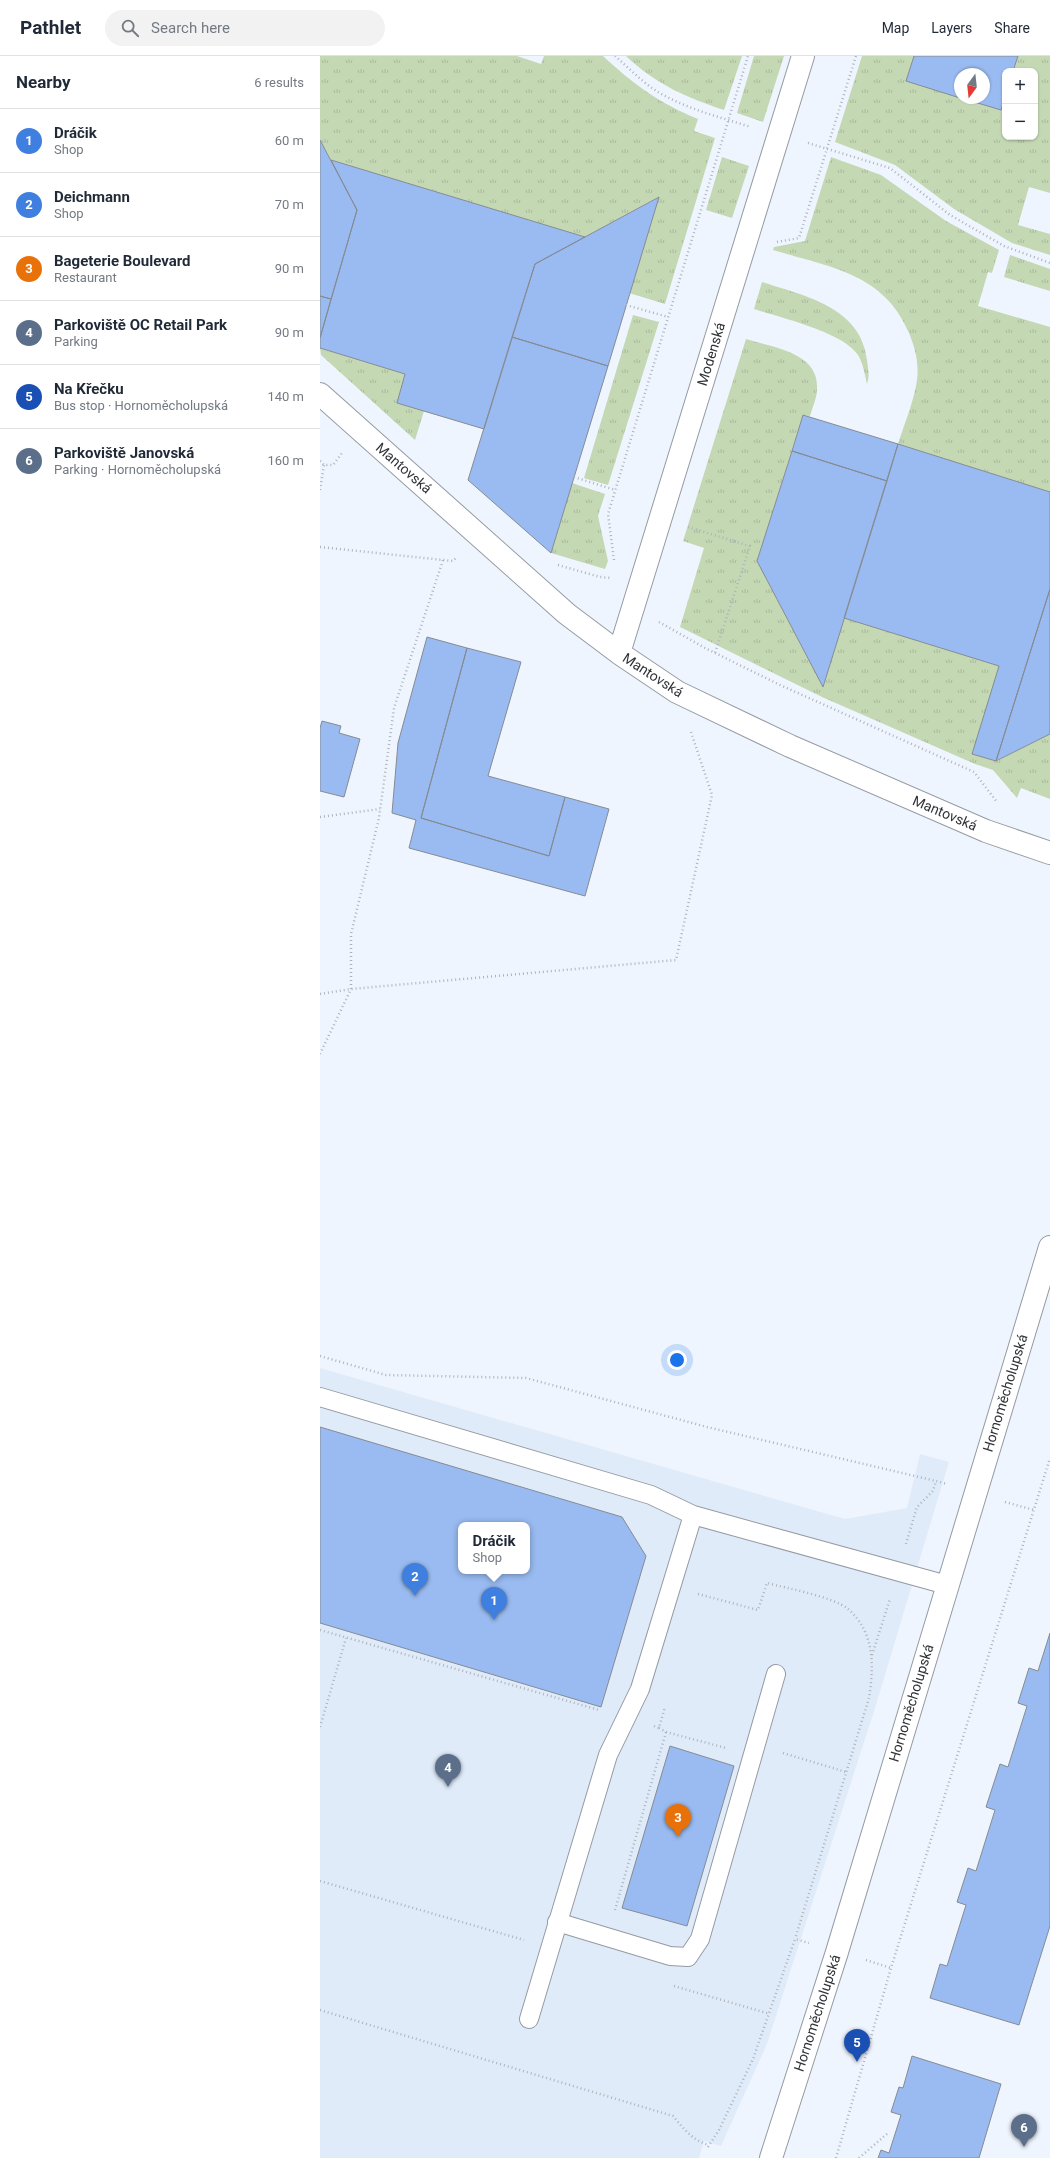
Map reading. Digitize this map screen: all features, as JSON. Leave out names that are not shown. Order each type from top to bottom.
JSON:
[{"type":"street","name":"Modenská","points":[[619,653],[638,586],[803,56]]},
{"type":"street","name":"Mantovská","points":[[320,394],[567,614],[619,653],[677,692],[790,746],[986,831],[1050,853]]},
{"type":"street","name":"Hornoměcholupská","points":[[771,2158],[837,1952],[946,1585],[1050,1247]]},
{"type":"lane","points":[[320,1397],[651,1495],[693,1516],[946,1585]]},
{"type":"lane","points":[[529,2019],[608,1755],[640,1689],[693,1516]]},
{"type":"lane","points":[[558,1922],[678,1958],[688,1957],[700,1939],[776,1674]]},
{"type":"path","points":[[615,56],[658,92],[696,110],[890,168],[950,215],[1004,246],[1050,263]]},
{"type":"path","points":[[614,562],[608,514],[748,56]]},
{"type":"path","points":[[828,149],[856,56]]},
{"type":"path","points":[[626,305],[668,317]]},
{"type":"path","points":[[320,490],[324,465]]},
{"type":"path","points":[[574,477],[615,490]]},
{"type":"path","points":[[682,525],[750,546],[715,653]]},
{"type":"path","points":[[320,547],[453,561],[458,555]]},
{"type":"path","points":[[320,1054],[351,989],[351,934],[380,809],[394,708],[443,560]]},
{"type":"path","points":[[552,563],[638,586]]},
{"type":"path","points":[[611,578],[613,574]]},
{"type":"path","points":[[654,618],[677,633],[715,653],[974,772],[1000,806]]},
{"type":"path","points":[[320,994],[351,989],[676,960],[712,795],[677,692]]},
{"type":"path","points":[[320,817],[380,809]]},
{"type":"path","points":[[320,1356],[386,1375],[526,1378],[706,1427],[936,1481]]},
{"type":"path","points":[[836,2158],[894,1961],[1050,1458]]},
{"type":"path","points":[[320,1630],[598,1710]]},
{"type":"path","points":[[320,1728],[346,1638]]},
{"type":"path","points":[[603,1936],[617,1907],[666,1732]]},
{"type":"path","points":[[320,2010],[673,2116],[691,2137],[699,2142],[709,2145]]},
{"type":"path","points":[[859,2158],[888,2133]]},
{"type":"shaded area","points":[[320,1368],[845,1519],[907,1508],[920,1454],[949,1462],[876,1705],[767,2044],[721,2146],[704,2141],[699,2158],[320,2158]]},
{"type":"green space","points":[[320,56],[517,56],[541,64],[544,56],[603,56],[647,92],[684,113],[698,119],[694,131],[715,138],[665,304],[629,293],[658,197],[585,237],[331,160],[320,140]]},
{"type":"green space","points":[[626,56],[742,56],[724,110],[672,89],[648,74]]},
{"type":"green space","points":[[754,56],[784,56],[763,122],[737,113]]},
{"type":"green space","points":[[862,56],[914,56],[907,81],[954,96],[954,104],[982,104],[1001,110],[1002,107],[1002,140],[1038,140],[1038,68],[1014,68],[1018,56],[1050,56],[1050,193],[1029,187],[1018,225],[1050,234],[1050,255],[1012,243],[954,209],[895,165],[835,142]]},
{"type":"green space","points":[[722,157],[749,166],[732,218],[706,210]]},
{"type":"green space","points":[[831,157],[881,175],[946,221],[999,250],[992,273],[988,272],[978,306],[1050,327],[1050,492],[898,444],[912,401],[918,372],[914,346],[898,313],[885,297],[870,285],[853,275],[773,250],[774,247],[805,241]]},
{"type":"green space","points":[[1010,255],[1050,269],[1050,291],[1004,277]]},
{"type":"green space","points":[[762,282],[813,299],[828,306],[854,327],[863,342],[868,369],[867,384],[860,358],[850,347],[839,339],[795,321],[754,309]]},
{"type":"green space","points":[[633,315],[659,322],[608,485],[584,478]]},
{"type":"green space","points":[[746,339],[781,349],[803,359],[811,367],[816,377],[816,396],[810,416],[803,415],[757,561],[823,687],[844,618],[999,666],[973,754],[997,761],[1050,734],[1050,799],[1021,788],[1017,798],[993,770],[975,764],[822,697],[680,627],[704,548],[683,541]]},
{"type":"green space","points":[[320,348],[405,374],[397,403],[424,411],[415,440],[321,355]]},
{"type":"green space","points":[[572,483],[605,494],[598,516],[608,561],[605,569],[551,553]]},
{"type":"building","points":[[914,56],[1018,56],[1014,68],[1002,68],[1001,110],[981,104],[990,104],[990,68],[954,68],[954,96],[906,81]]},
{"type":"building","points":[[320,140],[357,210],[331,299],[320,296]]},
{"type":"building","points":[[331,160],[585,237],[535,264],[484,429],[397,403],[405,374],[320,348],[320,338],[357,210]]},
{"type":"building","points":[[659,197],[608,366],[512,337],[535,264]]},
{"type":"building","points":[[320,296],[331,299],[320,338]]},
{"type":"building","points":[[512,337],[608,366],[551,553],[468,480]]},
{"type":"building","points":[[803,415],[898,444],[887,481],[792,451]]},
{"type":"building","points":[[898,444],[1050,492],[1050,589],[996,761],[972,754],[999,666],[844,618]]},
{"type":"building","points":[[792,451],[887,481],[823,687],[757,561]]},
{"type":"building","points":[[1050,589],[1050,734],[996,761]]},
{"type":"building","points":[[427,637],[467,648],[421,818],[549,856],[565,797],[609,809],[585,896],[409,848],[416,820],[392,813],[398,743]]},
{"type":"building","points":[[467,648],[521,662],[488,776],[565,797],[549,856],[421,818]]},
{"type":"building","points":[[322,721],[341,726],[339,733],[360,739],[344,797],[320,791],[320,728]]},
{"type":"building","points":[[320,1427],[622,1517],[646,1556],[601,1707],[320,1623]]},
{"type":"building","points":[[1050,1633],[1050,1926],[1019,2025],[930,1998],[940,1964],[947,1966],[966,1905],[957,1902],[968,1868],[976,1871],[995,1810],[986,1807],[1000,1764],[1008,1767],[1027,1706],[1018,1703],[1029,1668],[1038,1671]]},
{"type":"building","points":[[670,1746],[734,1766],[687,1926],[622,1908]]},
{"type":"building","points":[[912,2056],[1001,2084],[979,2158],[878,2158],[881,2150],[889,2153],[901,2115],[891,2112],[899,2087],[903,2088]]},
{"type":"place","name":"Deichmann","points":[[415,1596]]},
{"type":"place","name":"Dráčik","points":[[494,1620]]},
{"type":"place","name":"Parkoviště OC Retail Park","points":[[448,1787]]},
{"type":"place","name":"Bageterie Boulevard","points":[[678,1837]]},
{"type":"place","name":"Na Křečku","points":[[857,2062]]},
{"type":"place","name":"Parkoviště Janovská","points":[[1024,2147]]}]
